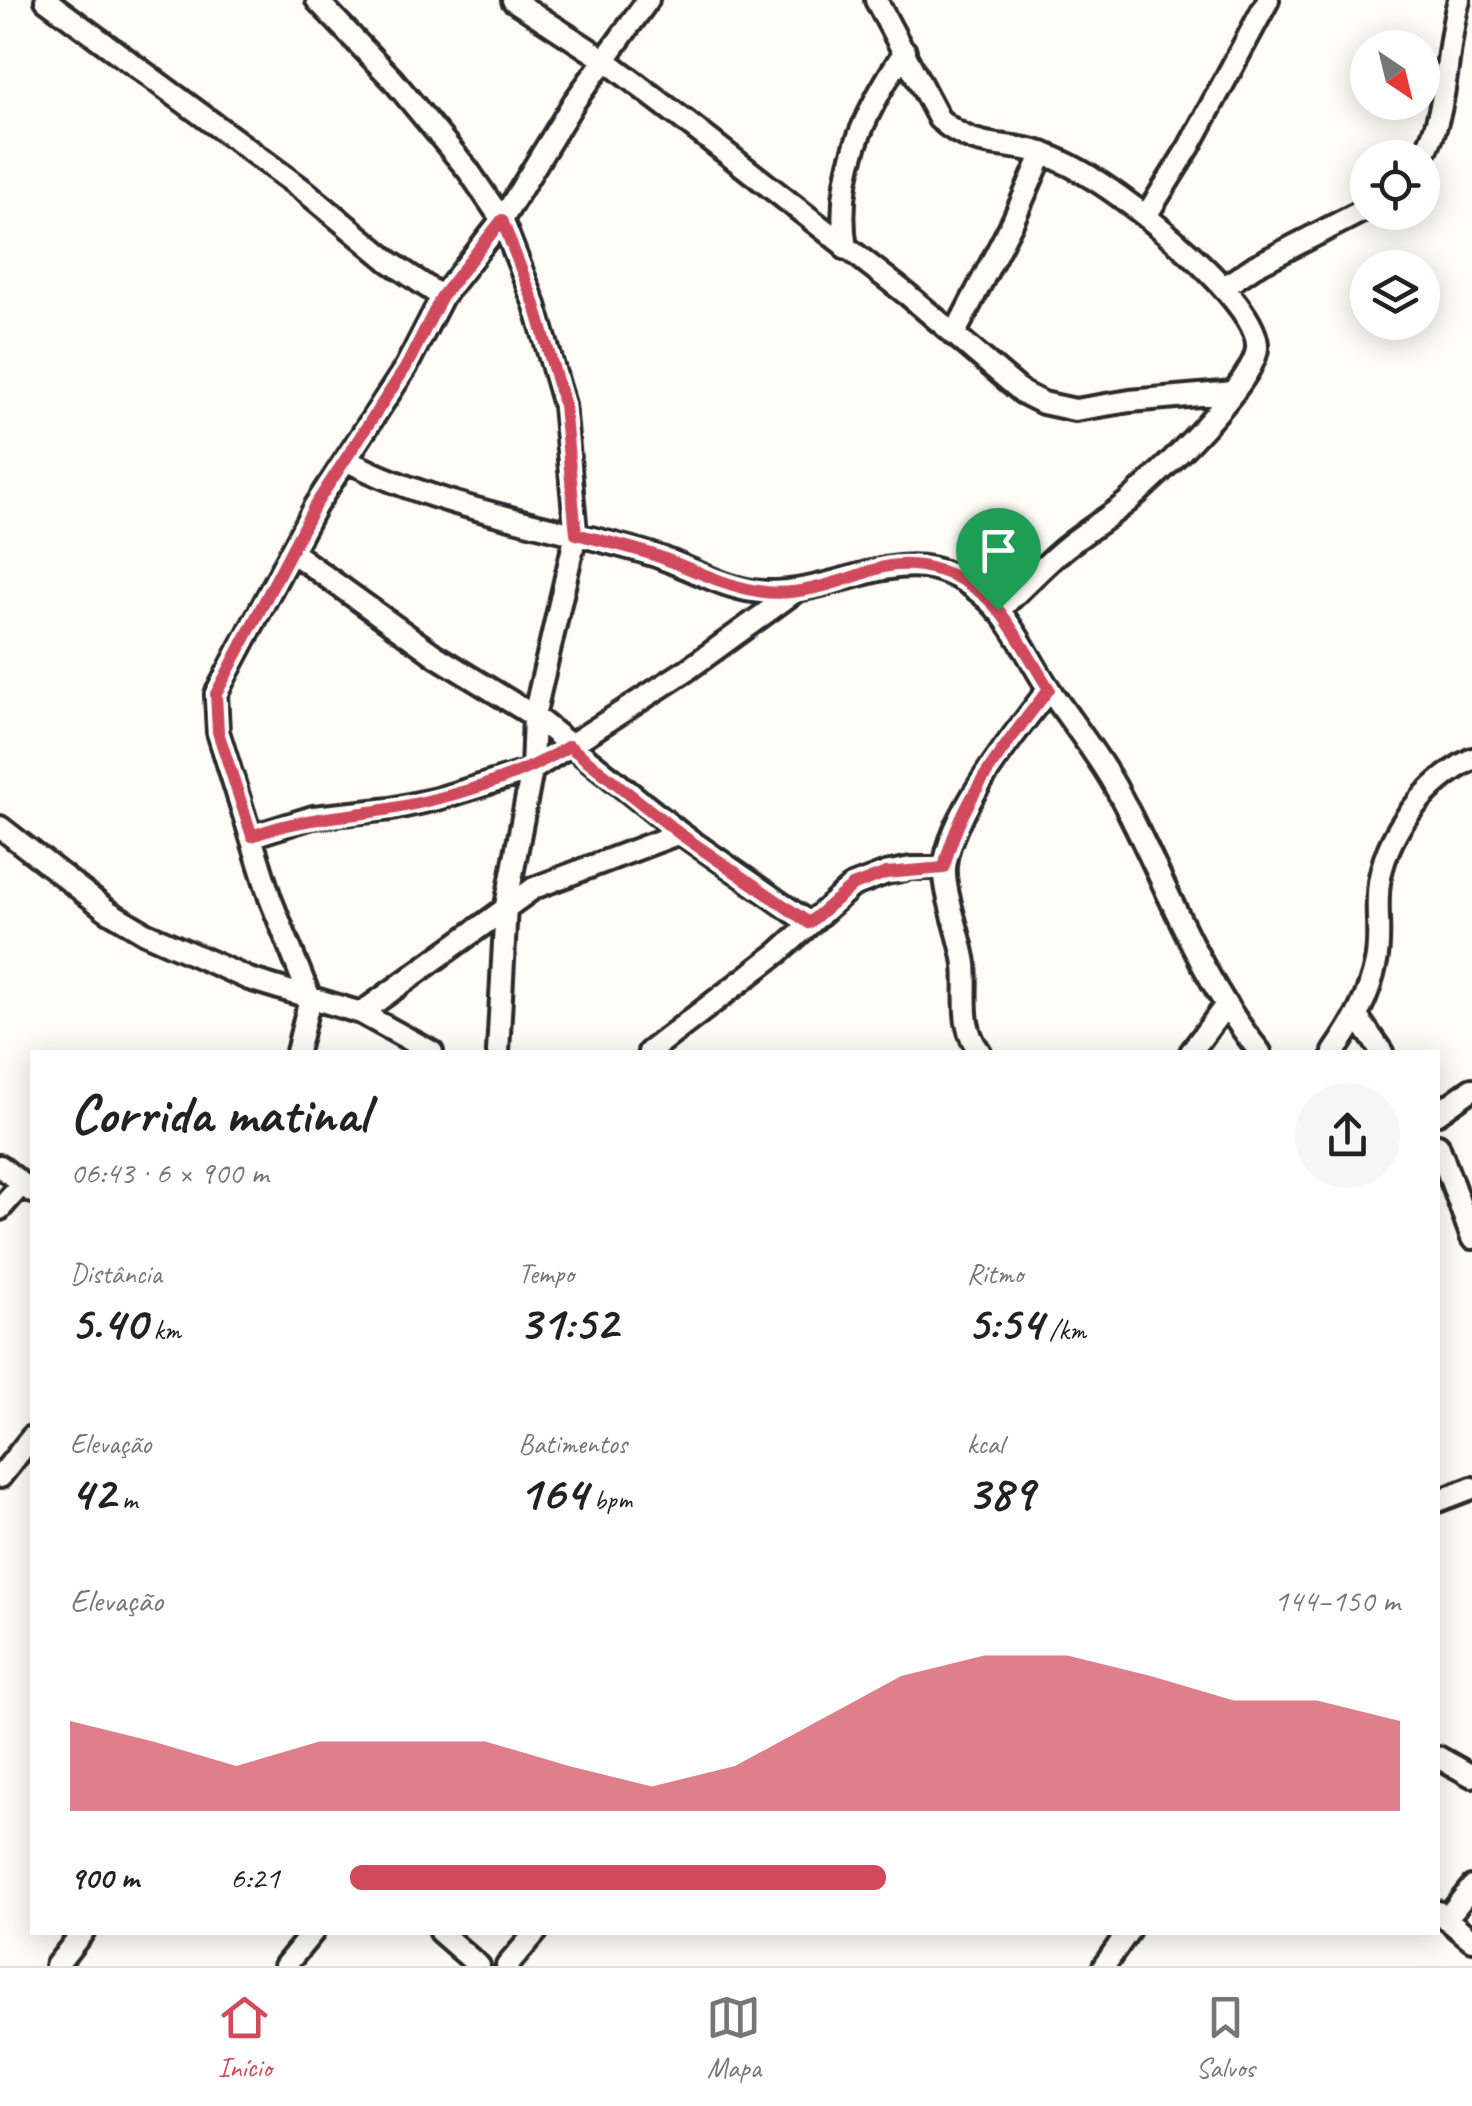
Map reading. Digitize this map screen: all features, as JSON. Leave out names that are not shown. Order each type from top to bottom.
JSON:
[{"type":"street","points":[[46,0],[306,192],[390,262],[442,296]]},
{"type":"street","points":[[316,0],[393,80],[468,170],[502,220],[535,305],[564,405],[576,534],[534,716],[532,770],[506,906],[498,1050]]},
{"type":"street","points":[[513,0],[539,8],[1022,392],[1043,403],[1075,410],[1234,392]]},
{"type":"street","points":[[297,1050],[310,998],[270,898],[218,732],[216,694],[314,507],[406,367],[442,296],[502,220],[574,102],[648,0]]},
{"type":"street","points":[[876,0],[939,119],[950,129],[989,146],[1043,154],[1091,177],[1188,251],[1224,288],[1258,345],[1255,358],[1234,392],[1189,442],[1128,501],[1064,549],[998,610]]},
{"type":"street","points":[[1146,216],[1189,146],[1268,0]]},
{"type":"street","points":[[1433,140],[1449,34],[1459,0]]},
{"type":"street","points":[[1449,34],[1472,29]]},
{"type":"street","points":[[846,249],[840,215],[844,183],[878,90],[905,52]]},
{"type":"street","points":[[954,335],[1043,154]]},
{"type":"street","points":[[1224,288],[1256,266],[1350,217]]},
{"type":"street","points":[[346,460],[379,477],[464,508],[655,556],[761,592],[838,583],[877,568],[906,564],[940,569],[967,584],[998,610],[1113,782],[1200,962],[1259,1050]]},
{"type":"street","points":[[292,552],[436,656],[534,716],[680,834],[809,923]]},
{"type":"street","points":[[252,836],[313,817],[391,809],[437,799],[532,770],[687,670],[798,590]]},
{"type":"street","points":[[979,1050],[969,1033],[965,1014],[965,966],[944,868],[960,821],[996,758],[1049,689]]},
{"type":"street","points":[[1335,1050],[1358,1018],[1377,959],[1379,879],[1396,829],[1427,793],[1472,758]]},
{"type":"street","points":[[0,827],[108,911],[145,933],[249,980],[361,1014],[428,1050]]},
{"type":"street","points":[[361,1014],[534,888],[680,834]]},
{"type":"street","points":[[652,1050],[779,952],[852,886],[886,873],[944,868]]},
{"type":"street","points":[[1192,1050],[1226,1005]]},
{"type":"street","points":[[1358,1018],[1381,1050]]},
{"type":"street","points":[[1440,1112],[1472,1089]]},
{"type":"street","points":[[1440,1150],[1472,1238]]},
{"type":"street","points":[[0,1166],[27,1188],[0,1209]]},
{"type":"street","points":[[0,1477],[30,1439]]},
{"type":"street","points":[[1440,1500],[1472,1488]]},
{"type":"street","points":[[1440,1757],[1472,1776]]},
{"type":"street","points":[[1472,1887],[1442,1916],[1472,1940]]},
{"type":"street","points":[[56,1966],[82,1935]]},
{"type":"street","points":[[285,1966],[311,1935]]},
{"type":"street","points":[[443,1935],[479,1966]]},
{"type":"street","points":[[507,1966],[533,1935]]},
{"type":"street","points":[[1104,1966],[1126,1935]]},
{"type":"route","points":[[502,220],[535,305],[564,405],[576,534],[761,592],[838,583],[877,568],[906,564],[940,569],[967,584],[998,610],[1049,689],[996,758],[960,821],[944,868],[911,868],[852,886],[809,923],[680,834],[569,746],[532,770],[437,799],[391,809],[313,817],[252,836],[218,732],[216,694],[314,507],[406,367],[442,296],[502,220]]}]
